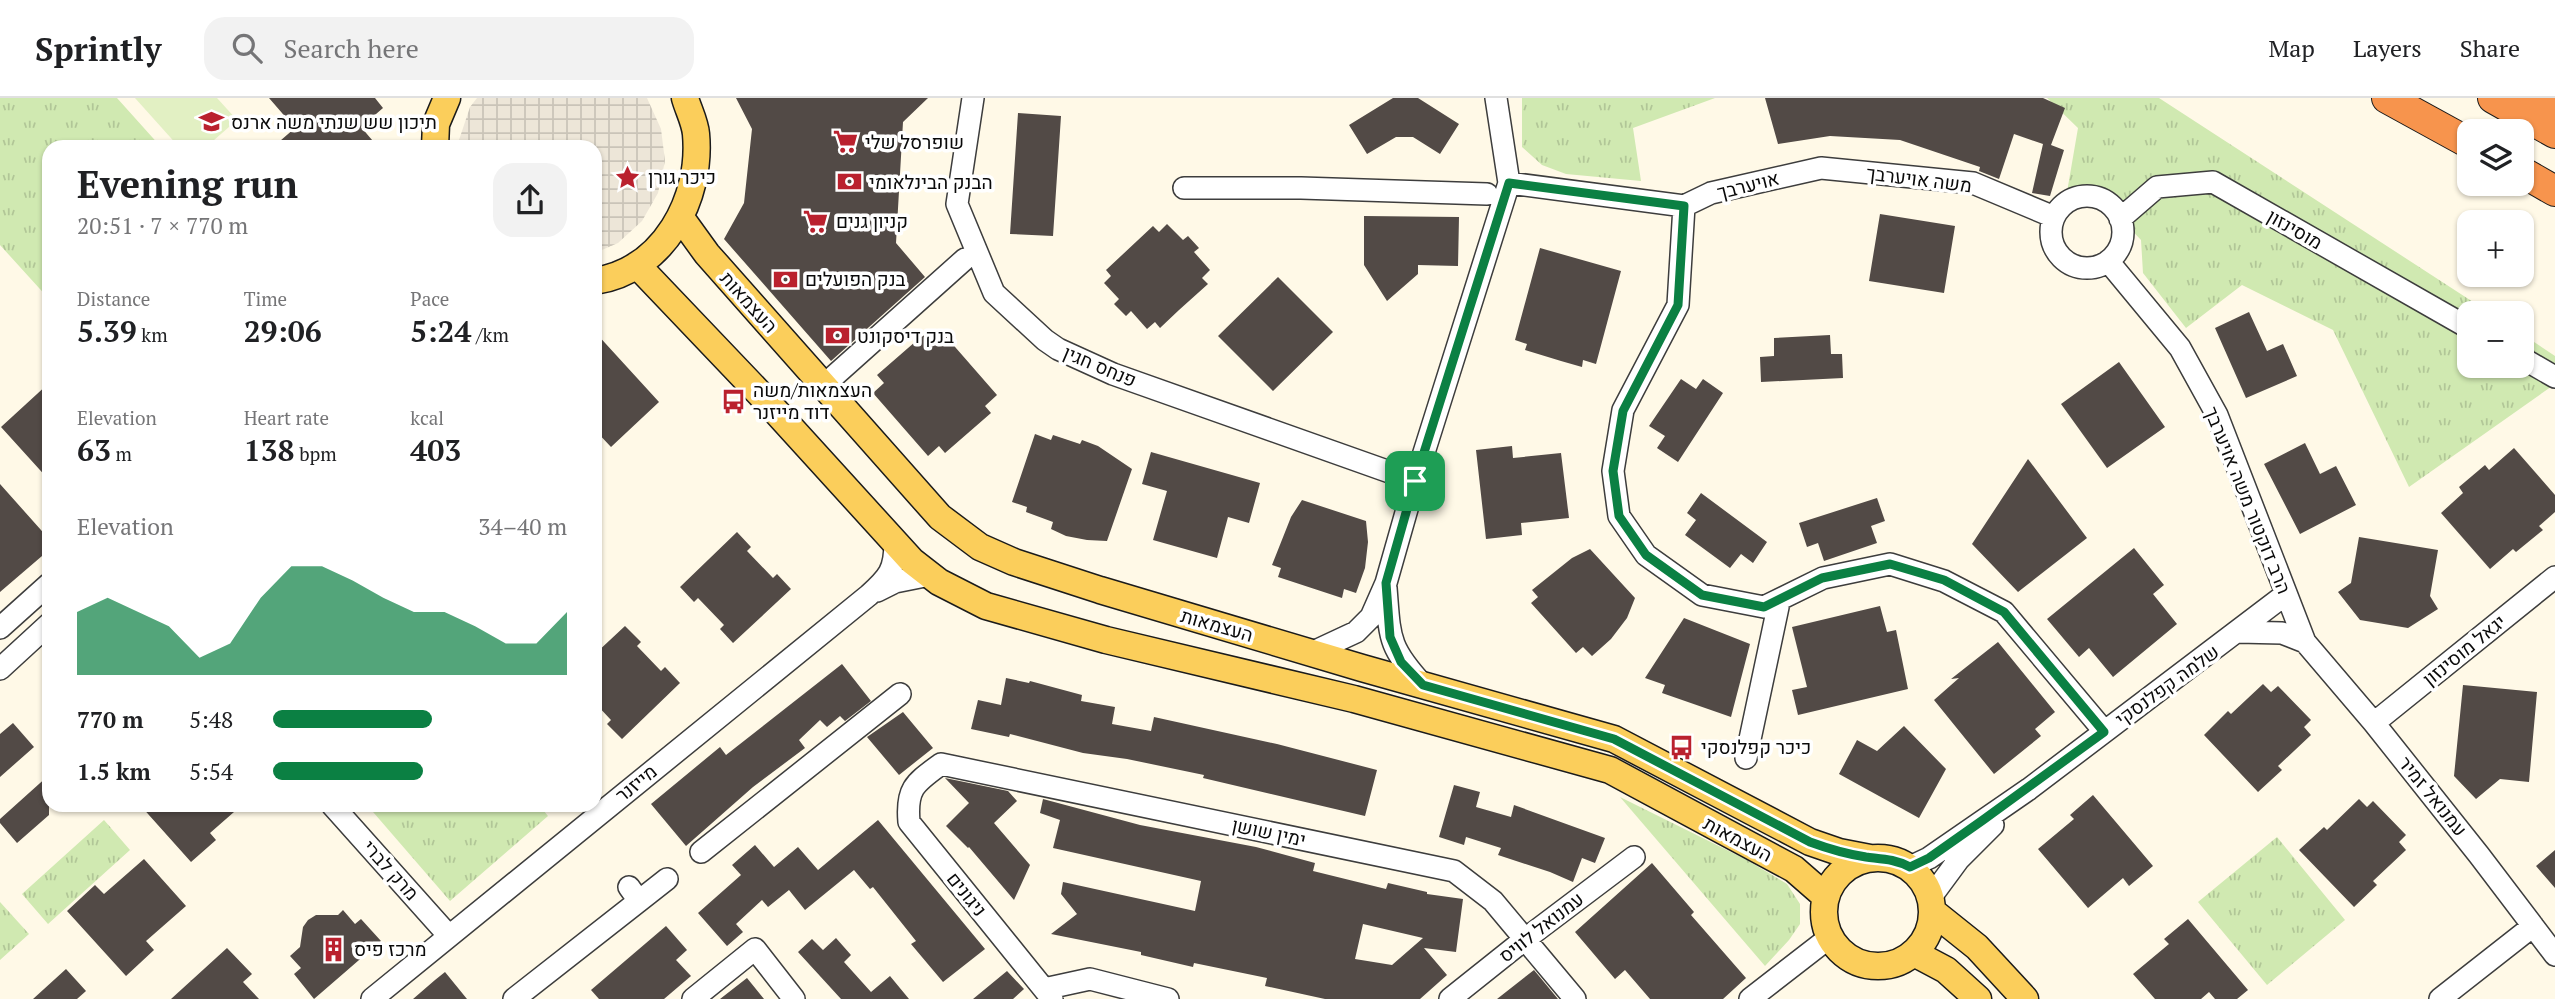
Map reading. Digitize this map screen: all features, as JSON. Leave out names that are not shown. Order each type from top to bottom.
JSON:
[{"type":"highway","points":[[2387,98],[2457,136]]},
{"type":"highway","points":[[2493,98],[2555,133]]},
{"type":"highway","points":[[2537,98],[2555,107]]},
{"type":"main road","points":[[435,140],[436,124],[447,98]]},
{"type":"main road","points":[[602,279],[637,265],[669,236],[681,218],[696,176],[696,132],[685,98]]},
{"type":"main road","name":"העצמאות","points":[[681,218],[707,254],[940,517],[980,547],[1014,562],[1100,590],[1614,739],[1810,842],[1839,852],[1870,858]]},
{"type":"main road","name":"העצמאות","points":[[637,265],[760,394],[912,561],[939,582],[986,606],[1106,640],[1354,699],[1610,770],[1794,869],[1825,896]]},
{"type":"main road","points":[[1870,858],[1886,858],[1910,867],[1925,885],[1931,904],[1930,927],[1924,941],[1914,953],[1900,962],[1883,966],[1866,965],[1845,955],[1830,937],[1825,924],[1825,896],[1832,882],[1842,870],[1854,862],[1870,858]]},
{"type":"main road","points":[[1931,904],[1977,947],[2025,999]]},
{"type":"main road","points":[[1914,953],[1946,970],[1978,999]]},
{"type":"street","name":"פנחס חגין","points":[[973,98],[957,204],[993,293],[1045,340],[1058,349],[1113,373],[1415,481]]},
{"type":"street","points":[[1311,653],[1356,632],[1371,617],[1386,583],[1415,481],[1509,183],[1496,98]]},
{"type":"street","name":"אויערבך","points":[[1509,183],[1684,206],[1711,194],[1821,168]]},
{"type":"street","name":"משה אויערבך","points":[[1821,168],[1973,183],[2054,217]]},
{"type":"street","name":"מוסינזון","points":[[2120,219],[2157,187],[2213,182],[2457,321]]},
{"type":"street","points":[[1184,188],[1301,188],[1487,194]]},
{"type":"street","points":[[2095,197],[2114,208],[2120,219],[2121,242],[2116,253],[2098,267],[2075,266],[2056,252],[2051,228],[2054,217],[2061,207],[2071,200],[2095,197]]},
{"type":"street","points":[[1684,206],[1678,305],[1623,411],[1613,471],[1619,516],[1646,555],[1702,595],[1764,607],[1822,578],[1890,564],[1944,580],[2004,612],[2104,732]]},
{"type":"street","points":[[833,377],[965,259]]},
{"type":"street","name":"הרב דוקטור משה אויערבך","points":[[2108,261],[2180,348],[2217,415],[2305,642]]},
{"type":"street","points":[[2534,365],[2555,377]]},
{"type":"street","name":"מייזנר","points":[[602,812],[890,577],[895,557],[895,542]]},
{"type":"street","name":"מייזנר","points":[[869,595],[895,582],[930,575]]},
{"type":"street","name":"יגאל מוסינזון","points":[[2374,723],[2555,577]]},
{"type":"street","points":[[1386,583],[1390,637],[1401,662],[1423,685]]},
{"type":"street","points":[[0,628],[42,590]]},
{"type":"street","name":"שלמה קפלנסקי","points":[[1910,867],[1929,858],[2028,789],[2286,594]]},
{"type":"street","points":[[1746,758],[1778,607]]},
{"type":"street","points":[[0,669],[42,630]]},
{"type":"street","name":"שלמה קפלנסקי","points":[[2238,632],[2282,633],[2305,642]]},
{"type":"street","name":"עמנואל זמיר","points":[[2305,642],[2374,723],[2555,955]]},
{"type":"street","points":[[701,852],[900,694]]},
{"type":"street","name":"ימין שושן","points":[[916,782],[941,764],[1454,871],[1493,901],[1575,999]]},
{"type":"street","name":"ניגונים","points":[[916,782],[907,800],[909,822],[1048,994]]},
{"type":"street","name":"שלמה קפלנסקי","points":[[1931,904],[1959,859],[2028,789]]},
{"type":"street","name":"מרק לברי","points":[[338,812],[449,936]]},
{"type":"street","name":"מייזנר","points":[[372,999],[602,812]]},
{"type":"street","name":"עמנואל לוויס","points":[[1450,999],[1634,857]]},
{"type":"street","points":[[514,999],[634,894],[667,879]]},
{"type":"street","points":[[2440,999],[2533,926]]},
{"type":"street","points":[[1750,999],[1830,937]]},
{"type":"street","points":[[694,999],[755,949],[794,999]]},
{"type":"street","points":[[1048,994],[1090,979],[1168,999]]},
{"type":"green space","points":[[0,98],[117,98],[155,140],[42,140],[42,291],[0,245]]},
{"type":"green space","points":[[135,98],[217,98],[237,120],[214,140],[173,140]]},
{"type":"green space","points":[[1522,98],[1715,98],[1633,128],[1641,181],[1566,174],[1542,165],[1522,147]]},
{"type":"green space","points":[[2047,98],[2159,98],[2472,301],[2457,301],[2457,378],[2534,378],[2534,342],[2555,356],[2555,384],[2409,487],[2333,330],[2242,285],[2186,328],[2143,273],[2141,240],[2107,204],[2067,192],[2078,128]]},
{"type":"green space","points":[[1620,797],[1747,860],[1787,884],[1800,904],[1800,924],[1765,966]]},
{"type":"green space","points":[[373,812],[545,812],[548,816],[450,901]]},
{"type":"green space","points":[[104,820],[130,850],[48,924],[22,894]]},
{"type":"green space","points":[[2277,837],[2345,920],[2267,985],[2198,902]]},
{"type":"green space","points":[[0,902],[29,934],[0,960]]},
{"type":"shaded area","name":"כיכר גורן","points":[[477,98],[647,98],[661,129],[665,161],[658,193],[642,221],[618,243],[602,250],[602,140],[459,140],[470,107]]},
{"type":"building","points":[[269,98],[375,98],[383,108],[361,127],[372,140],[281,140],[295,128]]},
{"type":"building","name":"קניון גנים","points":[[736,98],[928,98],[903,122],[896,243],[925,277],[831,361],[724,239],[744,203],[752,129]]},
{"type":"building","points":[[1393,98],[1418,98],[1459,124],[1440,154],[1413,137],[1396,137],[1367,154],[1349,125]]},
{"type":"building","points":[[1765,98],[2043,98],[2065,108],[2051,145],[2064,150],[2050,196],[2032,193],[2043,144],[2014,134],[1999,179],[1979,171],[1980,167],[1900,140],[1830,136],[1778,144]]},
{"type":"building","points":[[1018,113],[1061,116],[1053,236],[1010,234]]},
{"type":"building","points":[[1880,214],[1955,226],[1944,293],[1869,281]]},
{"type":"building","points":[[1364,216],[1459,217],[1458,266],[1418,265],[1418,274],[1387,301],[1364,265]]},
{"type":"building","points":[[1167,224],[1183,240],[1188,236],[1199,248],[1194,252],[1210,270],[1202,278],[1208,284],[1160,328],[1155,322],[1147,329],[1131,311],[1126,316],[1114,304],[1119,299],[1104,283],[1111,276],[1106,270],[1153,226],[1159,232]]},
{"type":"building","points":[[1540,248],[1621,271],[1596,364],[1583,360],[1582,367],[1561,361],[1525,350],[1527,344],[1515,340]]},
{"type":"building","points":[[1278,277],[1333,332],[1273,391],[1218,336]]},
{"type":"building","points":[[2249,312],[2267,351],[2283,344],[2297,376],[2246,398],[2215,328]]},
{"type":"building","points":[[942,332],[997,395],[985,406],[991,413],[945,453],[939,446],[928,456],[873,393],[884,383],[877,375],[923,335],[930,343]]},
{"type":"building","points":[[1830,335],[1831,354],[1842,354],[1843,378],[1761,382],[1760,357],[1774,356],[1774,338]]},
{"type":"building","points":[[602,340],[659,402],[611,447],[602,437]]},
{"type":"building","points":[[2119,362],[2165,427],[2107,468],[2061,404]]},
{"type":"building","points":[[1681,379],[1696,389],[1703,379],[1723,393],[1678,462],[1657,448],[1665,436],[1649,426]]},
{"type":"building","points":[[42,389],[42,472],[1,427]]},
{"type":"building","points":[[1035,434],[1051,440],[1053,435],[1080,444],[1082,440],[1098,446],[1132,469],[1107,541],[1066,536],[1051,529],[1053,522],[1026,512],[1027,507],[1012,502]]},
{"type":"building","points":[[2305,443],[2320,474],[2336,466],[2356,505],[2300,534],[2264,464]]},
{"type":"building","points":[[1512,446],[1513,458],[1561,453],[1569,518],[1521,523],[1522,535],[1486,539],[1476,450]]},
{"type":"building","points":[[2514,448],[2555,495],[2555,512],[2539,526],[2543,530],[2516,552],[2513,549],[2490,569],[2441,513],[2463,493],[2459,487],[2485,465],[2489,470]]},
{"type":"building","points":[[1151,452],[1260,483],[1249,523],[1228,517],[1217,558],[1153,540],[1167,491],[1142,484]]},
{"type":"building","points":[[2028,459],[2087,538],[2018,592],[1972,544]]},
{"type":"building","points":[[0,484],[42,531],[42,556],[0,592]]},
{"type":"building","points":[[1701,493],[1767,542],[1753,563],[1741,554],[1730,568],[1685,535],[1696,520],[1687,513]]},
{"type":"building","points":[[1877,498],[1885,521],[1871,526],[1877,543],[1824,561],[1818,543],[1807,547],[1799,523]]},
{"type":"building","points":[[1302,500],[1366,521],[1368,542],[1365,568],[1356,593],[1344,589],[1342,598],[1278,577],[1281,568],[1272,565],[1291,517]]},
{"type":"building","points":[[737,532],[751,547],[747,551],[773,578],[777,574],[791,589],[733,643],[720,629],[724,625],[698,598],[694,602],[680,587]]},
{"type":"building","points":[[2359,537],[2438,550],[2430,596],[2438,609],[2408,628],[2360,620],[2338,592],[2351,583]]},
{"type":"building","points":[[2134,548],[2164,585],[2153,594],[2177,624],[2113,677],[2089,648],[2079,657],[2047,619]]},
{"type":"building","points":[[1590,549],[1635,598],[1627,618],[1611,639],[1592,656],[1583,647],[1576,653],[1531,603],[1538,597],[1532,590],[1572,558]]},
{"type":"building","points":[[1880,606],[1887,632],[1896,630],[1908,689],[1798,715],[1792,690],[1807,687],[1792,627]]},
{"type":"building","points":[[1684,618],[1750,644],[1731,717],[1662,693],[1665,685],[1645,678]]},
{"type":"building","points":[[625,626],[641,642],[637,646],[661,671],[665,667],[680,683],[622,739],[607,724],[611,720],[602,710],[602,647]]},
{"type":"building","points":[[1998,642],[2055,712],[2035,729],[2041,736],[1994,774],[1934,700],[1959,678],[1951,679]]},
{"type":"building","points":[[842,664],[871,701],[845,721],[840,716],[827,727],[820,720],[799,740],[805,748],[753,787],[686,846],[651,804],[720,747],[726,755]]},
{"type":"building","points":[[1006,678],[1029,683],[1030,681],[1082,695],[1081,701],[1115,707],[1112,724],[1151,731],[1154,717],[1277,744],[1377,770],[1365,816],[1203,778],[1204,775],[1083,753],[1010,734],[1009,737],[971,729],[978,700],[1001,705]]},
{"type":"building","points":[[2263,684],[2271,692],[2278,686],[2311,720],[2304,727],[2311,735],[2278,766],[2282,770],[2258,792],[2204,735],[2228,711],[2231,714]]},
{"type":"building","points":[[2463,685],[2537,692],[2529,782],[2500,779],[2476,799],[2454,776]]},
{"type":"building","points":[[903,712],[933,748],[899,775],[867,737]]},
{"type":"building","points":[[13,723],[34,747],[0,777],[0,734]]},
{"type":"building","points":[[1904,726],[1946,769],[1919,818],[1839,774],[1857,740],[1877,751]]},
{"type":"building","points":[[945,778],[1008,791],[1017,801],[994,823],[1030,865],[1014,900],[969,847],[946,826],[969,803]]},
{"type":"building","points":[[42,781],[42,812],[49,812],[49,815],[17,843],[0,823],[0,819]]},
{"type":"building","points":[[1454,785],[1480,792],[1476,807],[1511,817],[1514,805],[1605,838],[1595,863],[1582,858],[1573,882],[1498,855],[1501,848],[1466,837],[1464,845],[1439,837]]},
{"type":"building","points":[[2093,795],[2153,866],[2129,886],[2123,878],[2088,908],[2038,849],[2074,819],[2070,815]]},
{"type":"building","points":[[1043,799],[1140,825],[1256,847],[1315,863],[1313,871],[1386,889],[1388,883],[1427,894],[1463,899],[1456,952],[1424,948],[1447,975],[1420,999],[1325,999],[1265,986],[1267,978],[1194,963],[1193,967],[1141,955],[1141,952],[1051,934],[1077,914],[1061,894],[1063,882],[1195,911],[1201,881],[1053,848],[1060,820],[1040,813]],"holes":[[[1363,924],[1423,938],[1392,965],[1355,959]]]},
{"type":"building","points":[[2359,799],[2367,807],[2373,801],[2406,835],[2399,842],[2406,850],[2373,881],[2377,885],[2354,907],[2299,850],[2324,827],[2327,830]]},
{"type":"building","points":[[146,812],[234,812],[210,833],[216,840],[191,862]]},
{"type":"building","points":[[878,820],[985,949],[943,982],[911,944],[916,941],[873,887],[870,889],[854,870],[805,910],[789,890],[768,907],[762,900],[736,924],[743,932],[727,946],[698,913],[741,875],[732,865],[755,845],[774,867],[798,847],[818,870]]},
{"type":"building","points":[[2555,850],[2555,888],[2536,866]]},
{"type":"building","points":[[144,859],[186,906],[146,941],[154,950],[126,976],[67,911],[95,885],[104,894]]},
{"type":"building","points":[[1652,863],[1694,912],[1691,915],[1746,978],[1723,999],[1650,999],[1625,970],[1615,979],[1575,932]]},
{"type":"building","name":"מרכז פיס","points":[[343,910],[355,924],[361,919],[381,941],[314,999],[294,974],[301,968],[290,956],[300,947],[303,927],[308,920],[316,915],[338,915]]},
{"type":"building","points":[[2188,919],[2248,990],[2237,999],[2215,999],[2209,992],[2201,999],[2155,999],[2133,974],[2169,944],[2164,939]]},
{"type":"building","points":[[666,926],[687,950],[676,960],[691,976],[664,999],[599,999],[591,990]]},
{"type":"building","points":[[836,938],[851,955],[844,962],[871,992],[890,976],[909,999],[841,999],[798,952],[812,939],[823,950]]},
{"type":"building","points":[[227,948],[252,974],[243,982],[259,999],[171,999]]},
{"type":"building","points":[[66,969],[86,991],[77,999],[33,999]]},
{"type":"building","points":[[1534,970],[1558,999],[1497,999]]},
{"type":"building","points":[[1007,971],[1024,989],[1013,999],[973,999]]},
{"type":"building","points":[[445,972],[467,999],[413,999],[435,980]]},
{"type":"building","points":[[747,978],[764,999],[720,999]]},
{"type":"place","name":"תיכון שש שנתי משה ארנס","points":[[211,122]]},
{"type":"place","name":"שופרסל שלי","points":[[845,142]]},
{"type":"place","name":"כיכר גורן","points":[[628,177]]},
{"type":"place","name":"הבנק הבינלאומי","points":[[849,182]]},
{"type":"place","name":"קניון גנים","points":[[816,221]]},
{"type":"place","name":"בנק הפועלים","points":[[785,279]]},
{"type":"place","name":"בנק דיסקונט","points":[[837,336]]},
{"type":"place","name":"העצמאות/משה דוד מייזנר","points":[[733,401]]},
{"type":"place","name":"כיכר קפלנסקי","points":[[1681,747]]},
{"type":"place","name":"מרכז פיס","points":[[334,949]]},
{"type":"route","points":[[1509,183],[1684,206],[1678,305],[1623,411],[1613,471],[1619,516],[1646,555],[1702,595],[1764,607],[1822,578],[1890,564],[1944,580],[2004,612],[2104,732],[1929,858],[1910,867],[1886,858],[1839,852],[1810,842],[1614,739],[1423,685],[1401,662],[1390,637],[1386,583],[1415,481],[1509,183]]}]
